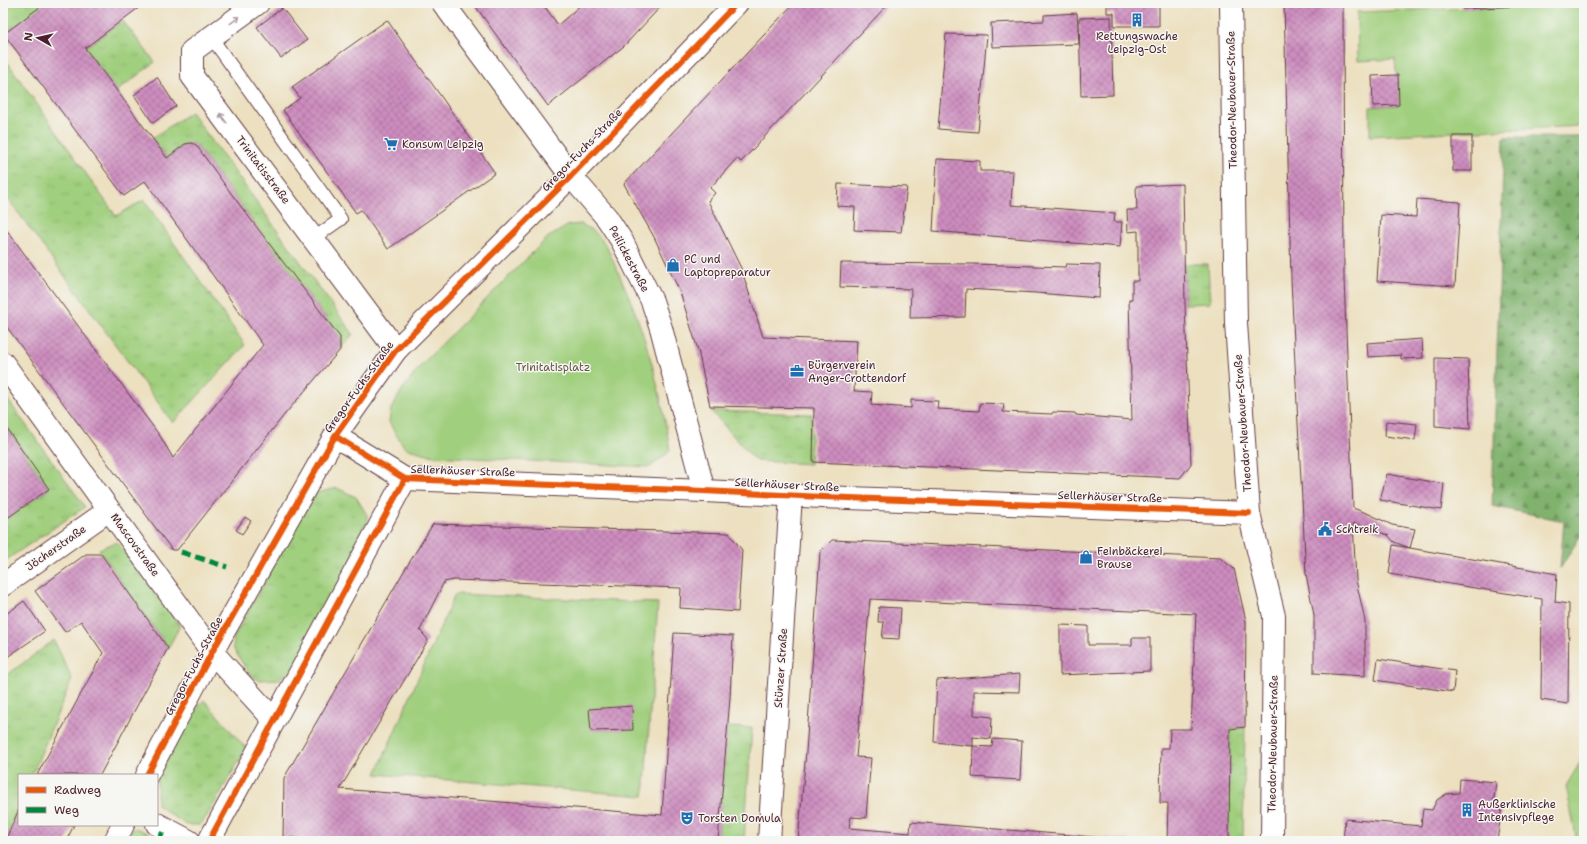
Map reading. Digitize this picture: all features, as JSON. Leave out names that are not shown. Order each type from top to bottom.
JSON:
[{"type":"street","name":"Trinitatisstraße","points":[[258,3],[192,51],[192,76],[396,350]]},
{"type":"street","name":"Peilickestraße","points":[[443,3],[571,176],[607,218],[622,241],[652,301],[661,328],[704,490]]},
{"type":"street","name":"Gregor-Fuchs-Straße","points":[[149,774],[212,652],[336,436],[396,350],[571,176],[738,3]]},
{"type":"street","name":"Theodor-Neubauer-Straße","points":[[1231,3],[1236,323],[1249,513],[1274,616],[1272,841]]},
{"type":"street","name":"Mascovstraße","points":[[3,363],[212,652],[274,720]]},
{"type":"street","name":"Sellerhäuser Straße","points":[[336,436],[405,478],[1249,513]]},
{"type":"street","points":[[209,841],[405,478]]},
{"type":"street","name":"Stünzer Straße","points":[[769,841],[792,495]]},
{"type":"street","name":"Jöcherstraße","points":[[3,585],[109,510]]},
{"type":"street","points":[[158,825],[189,841]]},
{"type":"street","points":[[115,841],[122,826]]},
{"type":"lane","points":[[211,38],[341,219],[314,238]]},
{"type":"green space","points":[[3,3],[48,3],[3,34]]},
{"type":"green space","points":[[1584,4],[1582,126],[1370,136],[1370,107],[1399,105],[1395,59],[1358,61],[1357,12]]},
{"type":"green space","points":[[123,21],[155,62],[117,91],[85,48]]},
{"type":"green space","points":[[3,56],[116,216],[144,200],[245,345],[173,423],[3,192]]},
{"type":"green space","points":[[1584,72],[1584,530],[1560,569],[1564,521],[1492,506],[1504,137],[1582,137]]},
{"type":"green space","points":[[191,112],[353,334],[341,348],[340,337],[196,145],[185,144],[167,158],[152,138]]},
{"type":"green space","name":"Trinitatisplatz","points":[[581,224],[595,232],[609,251],[637,317],[657,383],[670,451],[650,467],[434,456],[405,448],[389,422],[391,409],[402,390],[422,364],[547,238],[569,225]]},
{"type":"green space","points":[[1185,264],[1208,264],[1210,303],[1185,304]]},
{"type":"green space","points":[[3,393],[85,507],[3,562],[3,521],[49,489],[3,422]]},
{"type":"green space","points":[[711,411],[812,414],[810,464],[756,461]]},
{"type":"green space","points":[[337,488],[356,497],[367,515],[368,531],[295,668],[280,679],[258,680],[248,672],[233,648],[234,637],[300,518],[317,493]]},
{"type":"green space","points":[[117,542],[180,626],[168,648],[99,549]]},
{"type":"green space","points":[[455,594],[658,603],[644,796],[376,774]]},
{"type":"green space","points":[[54,640],[72,679],[32,774],[18,774],[18,809],[5,841],[3,841],[3,678]]},
{"type":"green space","points":[[204,700],[245,747],[247,747],[207,816],[200,825],[186,825],[158,806],[158,776],[184,723]]},
{"type":"green space","points":[[727,727],[752,728],[744,841],[718,841]]},
{"type":"green space","points":[[1245,727],[1243,841],[1228,841],[1230,729]]},
{"type":"green space","points":[[1584,756],[1584,841],[1577,841],[1566,786]]},
{"type":"green space","points":[[136,828],[165,841],[123,841],[128,832]]},
{"type":"building","points":[[45,3],[145,3],[85,48],[167,158],[185,144],[192,143],[196,145],[340,337],[340,350],[285,414],[177,550],[172,550],[3,322],[3,225],[160,436],[173,458],[263,345],[145,181],[124,196],[4,34]]},
{"type":"building","points":[[473,3],[542,3],[558,25],[583,3],[664,3],[624,46],[548,106]]},
{"type":"building","points":[[794,3],[889,3],[741,162],[737,158],[710,188],[715,193],[708,201],[741,268],[763,337],[857,341],[854,391],[872,392],[871,405],[911,408],[911,400],[938,401],[937,409],[979,411],[980,403],[1004,404],[1003,412],[1052,414],[1053,412],[1075,413],[1076,415],[1132,420],[1129,299],[1132,299],[1132,281],[1138,281],[1138,231],[1128,232],[1127,210],[1137,210],[1136,186],[1183,184],[1185,304],[1191,464],[1180,478],[813,462],[814,408],[710,406],[698,350],[680,292],[654,237],[624,184]]},
{"type":"building","name":"Rettungswache Leipzig-Ost","points":[[1107,3],[1159,3],[1159,26],[1114,26],[1114,13],[1107,13]]},
{"type":"building","points":[[1284,3],[1343,3],[1344,279],[1353,508],[1392,525],[1415,529],[1410,548],[1394,542],[1388,535],[1353,523],[1356,580],[1365,621],[1365,676],[1314,673],[1314,615],[1306,574],[1291,279]]},
{"type":"building","points":[[1462,3],[1519,3],[1519,6],[1462,9]]},
{"type":"building","points":[[282,8],[307,40],[281,58],[257,27]]},
{"type":"building","points":[[1077,13],[1079,44],[992,47],[991,23],[1044,21],[1044,15]]},
{"type":"building","points":[[1111,17],[1113,95],[1081,96],[1079,18]]},
{"type":"building","name":"Konsum Leipzig","points":[[387,20],[495,173],[388,249],[361,210],[356,213],[283,110],[300,98],[292,87]]},
{"type":"building","points":[[946,34],[987,35],[978,132],[938,129]]},
{"type":"building","points":[[1398,75],[1399,105],[1373,106],[1372,76]]},
{"type":"building","points":[[157,77],[176,106],[153,123],[134,95]]},
{"type":"building","points":[[1453,136],[1472,136],[1472,171],[1453,171]]},
{"type":"building","points":[[937,159],[980,161],[980,171],[1013,171],[1011,205],[1115,213],[1114,222],[1122,222],[1120,247],[933,231]]},
{"type":"building","points":[[838,184],[907,187],[901,232],[854,230],[855,207],[837,206]]},
{"type":"building","points":[[1417,199],[1460,202],[1455,286],[1377,281],[1381,215],[1416,217]]},
{"type":"building","points":[[841,263],[973,264],[1065,267],[1066,264],[1100,265],[1099,298],[966,289],[965,317],[910,318],[911,289],[840,287]]},
{"type":"building","points":[[1422,339],[1423,358],[1401,359],[1401,355],[1368,357],[1367,343]]},
{"type":"building","points":[[1435,358],[1468,359],[1470,429],[1435,426]]},
{"type":"building","points":[[1386,421],[1417,424],[1415,440],[1385,436]]},
{"type":"building","points":[[7,429],[49,489],[3,521],[3,432]]},
{"type":"building","points":[[1387,474],[1444,484],[1441,510],[1380,500]]},
{"type":"building","points":[[245,517],[251,521],[242,534],[236,530]]},
{"type":"building","points":[[433,524],[729,533],[742,550],[738,612],[680,608],[681,588],[454,580],[444,582],[420,630],[428,640],[340,789],[662,815],[674,633],[733,636],[730,698],[718,841],[330,841],[283,837],[284,778],[404,571]]},
{"type":"building","points":[[832,540],[1220,558],[1234,569],[1246,621],[1245,727],[1230,729],[1229,841],[1167,841],[1168,803],[1160,803],[1161,748],[1169,748],[1170,729],[1191,729],[1196,614],[870,599],[856,757],[871,758],[866,818],[851,817],[849,828],[910,833],[911,822],[1130,841],[798,841],[806,752],[820,552]]},
{"type":"building","points":[[1393,545],[1557,574],[1555,602],[1569,604],[1568,704],[1541,700],[1542,599],[1389,574]]},
{"type":"building","points":[[86,554],[101,554],[168,648],[101,774],[38,774],[103,653],[81,621],[65,632],[35,591]]},
{"type":"building","points":[[24,601],[45,631],[3,660],[3,616]]},
{"type":"building","points":[[879,607],[901,608],[899,639],[882,638],[884,622],[878,622]]},
{"type":"building","points":[[1060,625],[1088,626],[1088,645],[1132,645],[1132,638],[1150,638],[1150,671],[1060,675]]},
{"type":"building","points":[[1378,659],[1455,671],[1453,692],[1375,680]]},
{"type":"building","points":[[1020,674],[1019,692],[974,691],[974,715],[992,717],[991,739],[973,737],[973,746],[934,742],[937,680]]},
{"type":"building","points":[[632,706],[633,730],[591,731],[589,709]]},
{"type":"building","points":[[993,739],[1022,741],[1020,780],[972,777],[973,746],[992,747]]},
{"type":"building","name":"Außerklinische Intensivpflege","points":[[1460,779],[1496,782],[1493,806],[1502,807],[1497,841],[1343,841],[1345,819],[1421,826],[1423,809],[1432,810],[1437,800],[1446,794],[1459,793]]},
{"type":"building","points":[[18,811],[18,826],[74,826],[66,841],[5,841]]},
{"type":"marked path","points":[[181,552],[227,567]]},
{"type":"marked path","points":[[158,841],[165,828]]},
{"type":"cycle path","points":[[148,774],[212,652],[335,436],[396,350],[571,176],[737,3]]},
{"type":"cycle path","points":[[335,436],[405,479],[822,497],[1249,513]]},
{"type":"cycle path","points":[[209,841],[405,479]]},
{"type":"place","name":"Rettungswache Leipzig-Ost","points":[[1137,20]]},
{"type":"place","name":"Konsum Leipzig","points":[[391,144]]},
{"type":"place","name":"PC und Laptopreparatur","points":[[673,265]]},
{"type":"place","name":"Bürgerverein Anger-Crottendorf","points":[[797,371]]},
{"type":"place","name":"Schtreik","points":[[1325,529]]},
{"type":"place","name":"Feinbäckerei Brause","points":[[1086,557]]},
{"type":"place","name":"Außerklinische Intensivpflege","points":[[1467,810]]},
{"type":"place","name":"Torsten Domula","points":[[687,818]]}]
